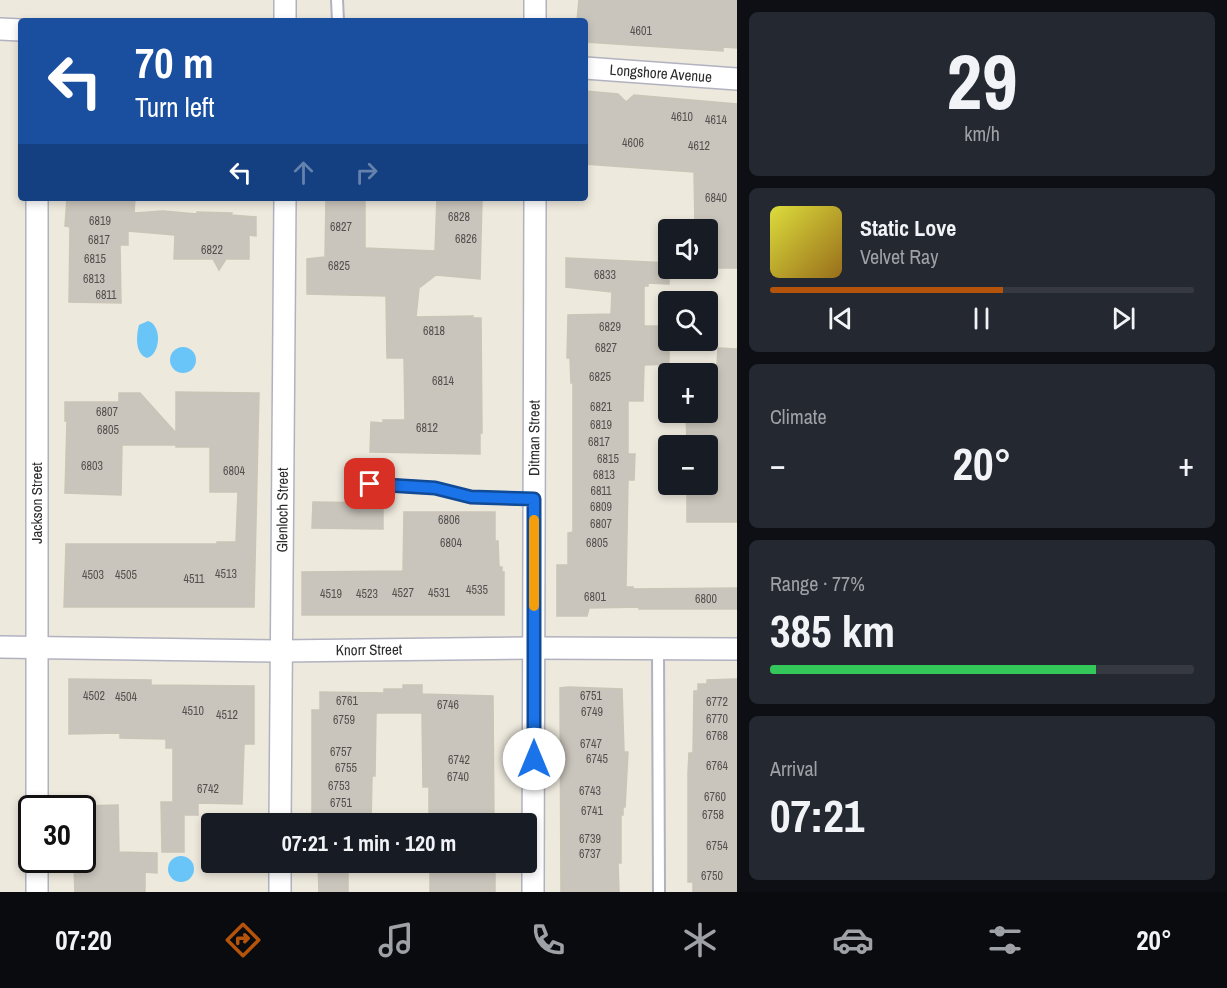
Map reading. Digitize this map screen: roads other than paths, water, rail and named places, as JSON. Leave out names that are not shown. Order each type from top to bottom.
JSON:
[{"type":"street","points":[[285,0],[285,18]]},
{"type":"street","points":[[535,0],[535,18]]},
{"type":"street","points":[[0,29],[18,30]]},
{"type":"street","name":"Longshore Avenue","points":[[588,68],[736,79]]},
{"type":"street","name":"Jackson Street","points":[[37,201],[37,795]]},
{"type":"street","name":"Glenloch Street","points":[[280,813],[285,201]]},
{"type":"street","name":"Ditman Street","points":[[533,892],[535,201]]},
{"type":"street","name":"Knorr Street","points":[[0,647],[280,651],[534,648],[736,649]]},
{"type":"street","points":[[37,873],[37,892]]},
{"type":"street","points":[[280,873],[280,892]]},
{"type":"lane","points":[[337,0],[338,18]]},
{"type":"lane","points":[[370,484],[435,488],[471,497],[534,499]]},
{"type":"lane","points":[[658,648],[659,892]]},
{"type":"water","points":[[148,321],[156,328],[158,340],[155,351],[147,358],[140,353],[137,339],[139,325]]},
{"type":"water","points":[[183,347],[192,351],[196,360],[192,369],[183,373],[174,369],[170,360],[174,351]]},
{"type":"water","points":[[181,856],[190,860],[194,869],[190,878],[181,882],[172,878],[168,869],[172,860]]}]
